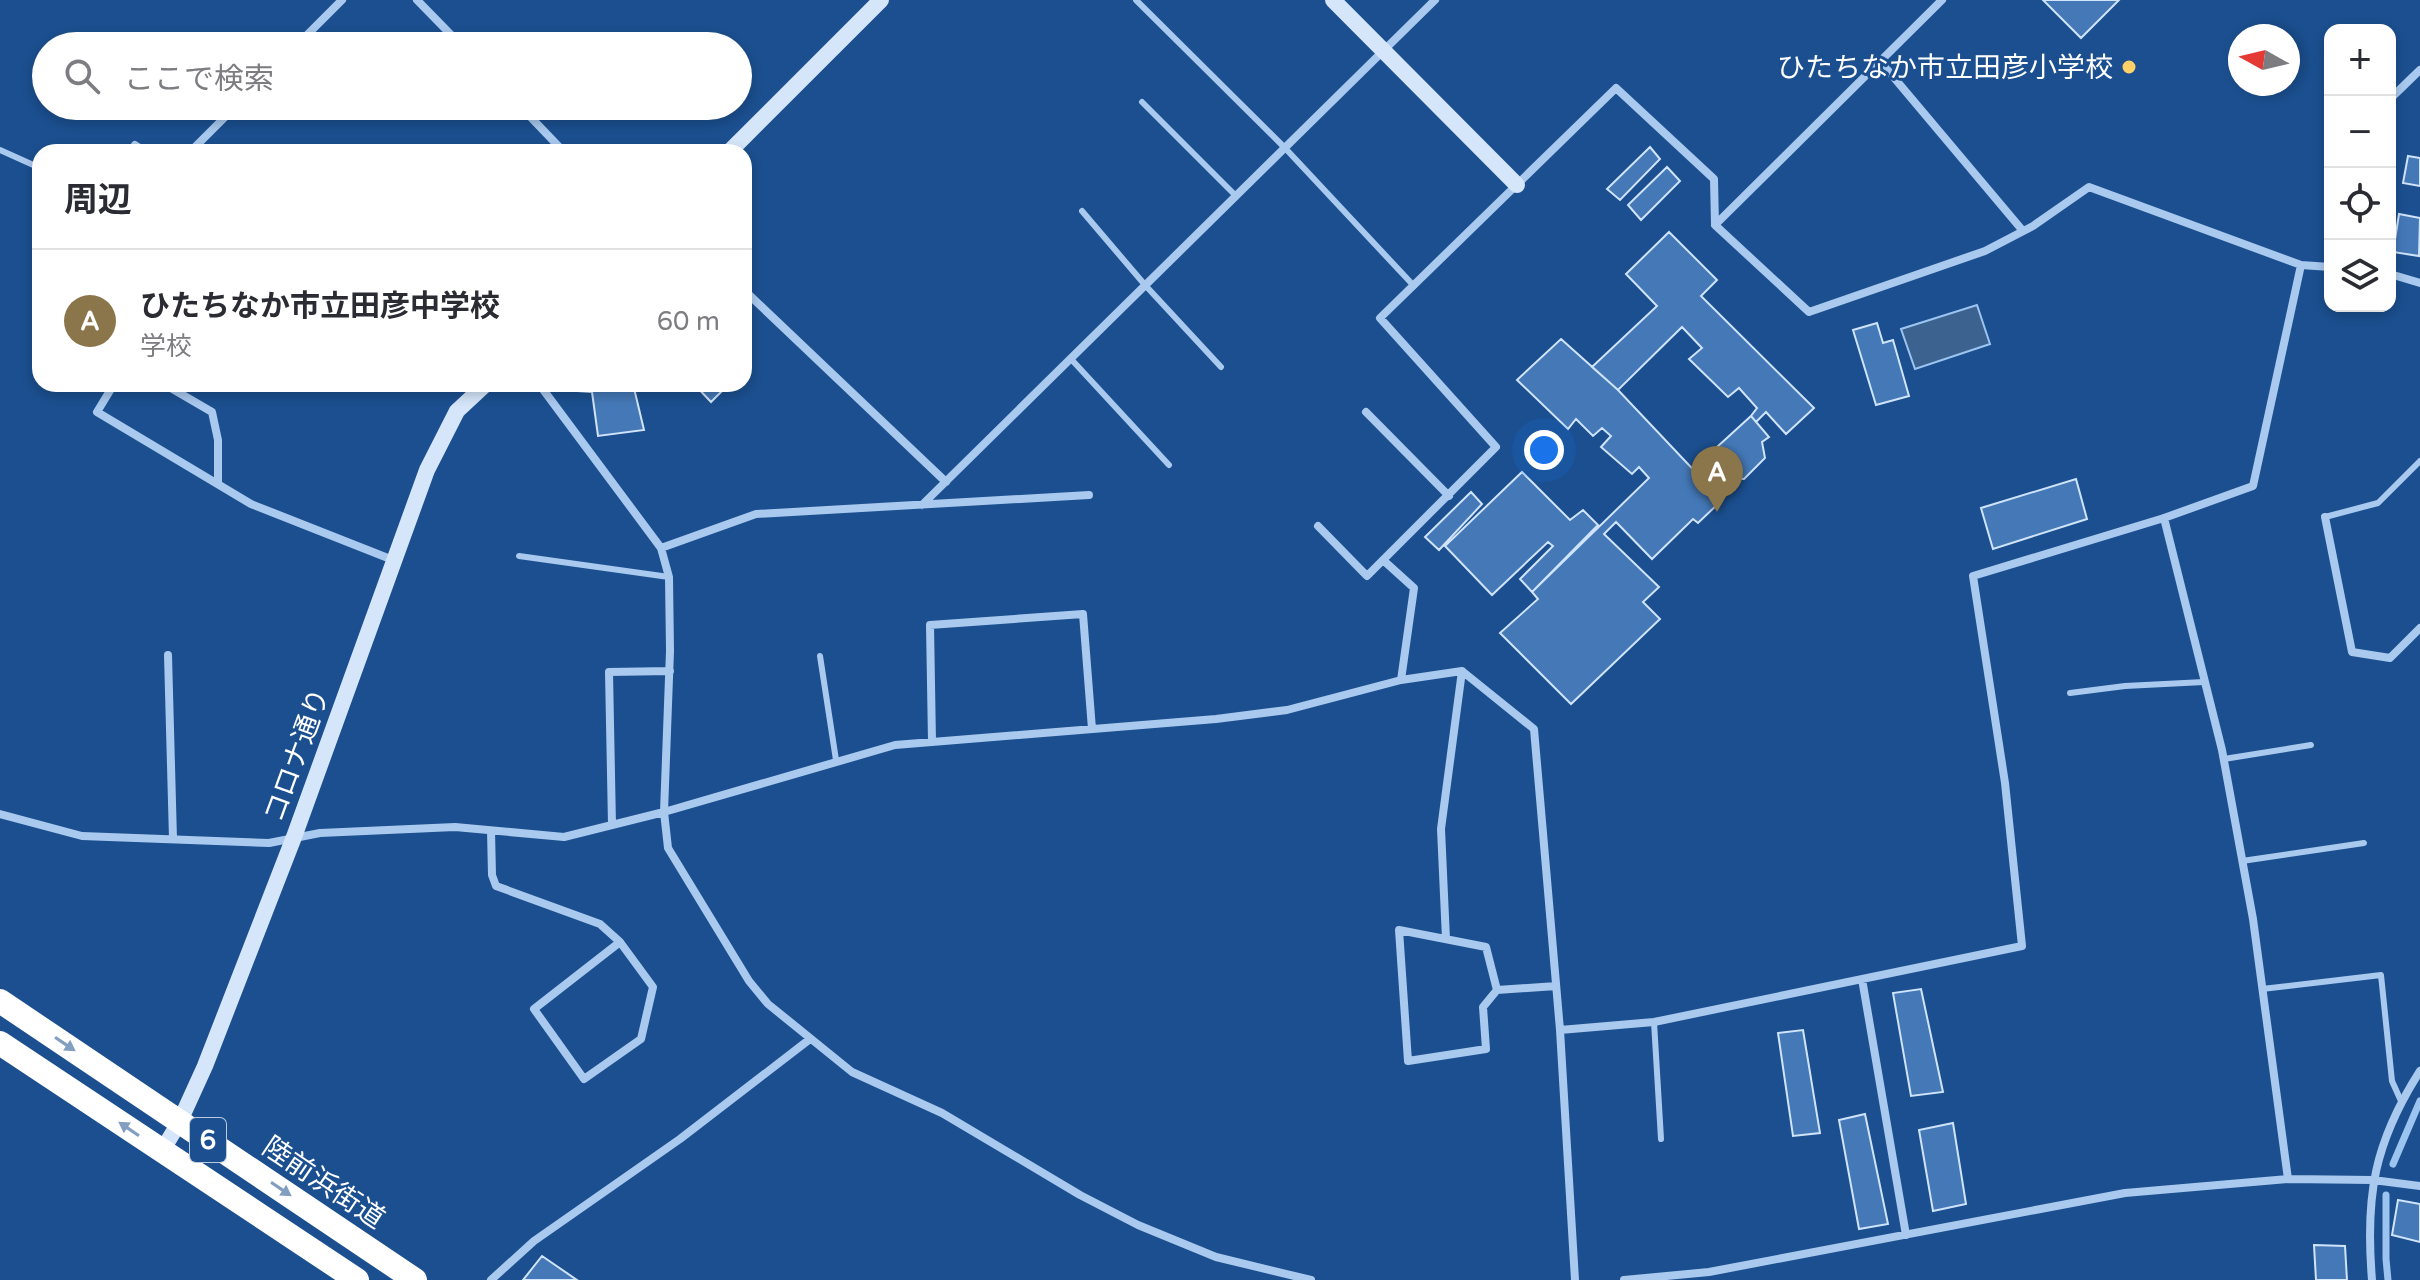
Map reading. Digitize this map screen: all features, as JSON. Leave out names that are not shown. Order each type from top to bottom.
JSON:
[{"type":"highway","name":"陸前浜街道","points":[[0,1001],[415,1280]]},
{"type":"highway","name":"6","points":[[0,1043],[357,1280]]},
{"type":"street","points":[[310,32],[342,0]]},
{"type":"street","points":[[417,0],[448,32]]},
{"type":"street","points":[[737,144],[881,0]]},
{"type":"street","points":[[1333,0],[1517,185]]},
{"type":"street","points":[[922,505],[1435,0]]},
{"type":"street","points":[[1715,225],[1942,0]]},
{"type":"street","points":[[1880,61],[2023,231]]},
{"type":"street","points":[[2393,96],[2420,70]]},
{"type":"street","points":[[1318,526],[1367,576],[1496,447],[1380,318],[1616,88],[1714,179],[1715,225],[1809,312],[1985,251],[2023,231],[2089,187],[2301,265],[2324,267]]},
{"type":"street","points":[[198,144],[222,120]]},
{"type":"street","points":[[533,120],[556,144]]},
{"type":"street","points":[[1560,1030],[1654,1022],[2022,946],[2005,783],[1973,576],[2164,518],[2253,486],[2301,265]]},
{"type":"street","points":[[2396,276],[2420,283]]},
{"type":"street","points":[[752,298],[946,482]]},
{"type":"street","points":[[109,392],[97,412],[251,504],[393,560]]},
{"type":"street","points":[[178,392],[212,412],[218,440],[218,483]]},
{"type":"street","name":"コロナ通り","points":[[162,1151],[180,1121],[294,837],[427,470],[457,411],[477,392]]},
{"type":"street","points":[[545,392],[661,548],[669,577],[670,671],[664,812],[668,848],[749,981],[768,1004],[852,1072],[942,1113],[1080,1195],[1138,1225],[1216,1257],[1294,1279],[1311,1280]]},
{"type":"street","points":[[1366,412],[1449,496]]},
{"type":"street","points":[[661,548],[756,514],[1089,495]]},
{"type":"street","points":[[2325,517],[2352,652],[2390,658],[2420,628]]},
{"type":"street","points":[[2164,518],[2224,759],[2253,919],[2288,1179]]},
{"type":"street","points":[[1383,560],[1414,588],[1401,680]]},
{"type":"street","points":[[932,742],[930,625],[1083,614],[1092,729]]},
{"type":"street","points":[[168,655],[173,839]]},
{"type":"street","points":[[612,825],[609,672],[670,671]]},
{"type":"street","points":[[1446,939],[1441,829],[1462,671]]},
{"type":"street","points":[[0,814],[82,836],[269,843],[320,833],[455,827],[564,837],[664,812],[895,745],[1216,719],[1287,710],[1401,680],[1462,671],[1534,729],[1560,1030],[1575,1280]]},
{"type":"street","points":[[491,831],[492,875],[496,886],[600,924],[620,942],[653,987],[641,1039],[584,1079],[534,1009],[620,942]]},
{"type":"street","points":[[1497,990],[1486,947],[1399,930],[1408,1061],[1486,1049],[1483,1007],[1497,990],[1556,986]]},
{"type":"street","points":[[1862,979],[1906,1235]]},
{"type":"street","points":[[491,1280],[534,1241],[680,1139],[810,1039]]},
{"type":"street","points":[[2372,1280],[2369,1237],[2373,1180],[2401,1101],[2420,1071]]},
{"type":"street","points":[[1624,1280],[1711,1276],[2125,1193],[2288,1179],[2373,1180],[2420,1186]]},
{"type":"lane","points":[[1136,0],[1285,148],[1414,286]]},
{"type":"lane","points":[[1142,102],[1236,196]]},
{"type":"lane","points":[[0,150],[32,164]]},
{"type":"lane","points":[[1082,211],[1221,367]]},
{"type":"lane","points":[[1071,359],[1169,465]]},
{"type":"lane","points":[[2325,517],[2378,503],[2420,461]]},
{"type":"lane","points":[[519,556],[669,577]]},
{"type":"lane","points":[[820,656],[836,760]]},
{"type":"lane","points":[[2070,693],[2125,686],[2204,682]]},
{"type":"lane","points":[[2224,759],[2311,745]]},
{"type":"lane","points":[[2242,861],[2364,843]]},
{"type":"lane","points":[[2262,989],[2381,975],[2392,1081],[2401,1101]]},
{"type":"lane","points":[[1654,1022],[1661,1139]]},
{"type":"water","points":[[1977,305],[1990,344],[1915,369],[1901,329]]},
{"type":"building","points":[[2043,0],[2119,0],[2081,38]]},
{"type":"building","points":[[1650,147],[1660,159],[1620,200],[1607,189]]},
{"type":"building","points":[[2408,156],[2420,158],[2420,186],[2403,183]]},
{"type":"building","points":[[1667,167],[1680,181],[1641,220],[1628,205]]},
{"type":"building","points":[[2399,214],[2420,218],[2419,256],[2396,252]]},
{"type":"building","points":[[1669,232],[1717,280],[1701,296],[1814,408],[1786,434],[1766,412],[1756,422],[1751,416],[1757,408],[1739,388],[1728,397],[1689,359],[1702,348],[1682,327],[1618,390],[1592,367],[1657,306],[1626,274]]},
{"type":"building","points":[[1877,323],[1883,343],[1893,340],[1909,396],[1876,405],[1853,330]]},
{"type":"building","points":[[1561,339],[1618,390],[1722,500],[1698,523],[1693,519],[1652,559],[1616,522],[1604,534],[1659,587],[1643,602],[1660,619],[1571,704],[1500,633],[1538,599],[1532,592],[1649,478],[1639,467],[1632,474],[1601,447],[1611,436],[1602,428],[1593,436],[1576,419],[1568,429],[1517,380]]},
{"type":"building","points":[[592,392],[635,392],[644,430],[598,436]]},
{"type":"building","points":[[702,392],[721,392],[711,402]]},
{"type":"building","points":[[1751,416],[1769,437],[1762,442],[1765,458],[1744,479],[1726,478],[1721,485],[1709,470],[1701,475],[1694,468]]},
{"type":"building","points":[[1522,472],[1570,520],[1583,510],[1598,525],[1532,592],[1520,579],[1553,546],[1548,542],[1492,595],[1445,546]]},
{"type":"building","points":[[2076,479],[2087,519],[1993,549],[1981,508]]},
{"type":"building","points":[[1471,492],[1482,504],[1439,550],[1425,537]]},
{"type":"building","points":[[1921,989],[1943,1092],[1911,1096],[1893,993]]},
{"type":"building","points":[[1803,1030],[1820,1133],[1793,1136],[1778,1033]]},
{"type":"building","points":[[1865,1114],[1888,1224],[1859,1229],[1839,1120]]},
{"type":"building","points":[[1953,1123],[1966,1204],[1933,1211],[1919,1130]]},
{"type":"building","points":[[2398,1200],[2420,1204],[2420,1242],[2392,1235]]},
{"type":"building","points":[[2314,1245],[2345,1246],[2347,1280],[2316,1280]]},
{"type":"building","points":[[542,1256],[577,1280],[523,1280]]},
{"type":"waterway","points":[[2393,1164],[2420,1101]]},
{"type":"waterway","points":[[2386,1195],[2388,1280]]},
{"type":"place","name":"ひたちなか市立田彦小学校","points":[[2129,67]]},
{"type":"place","name":"ひたちなか市立田彦中学校","points":[[1717,512]]}]
